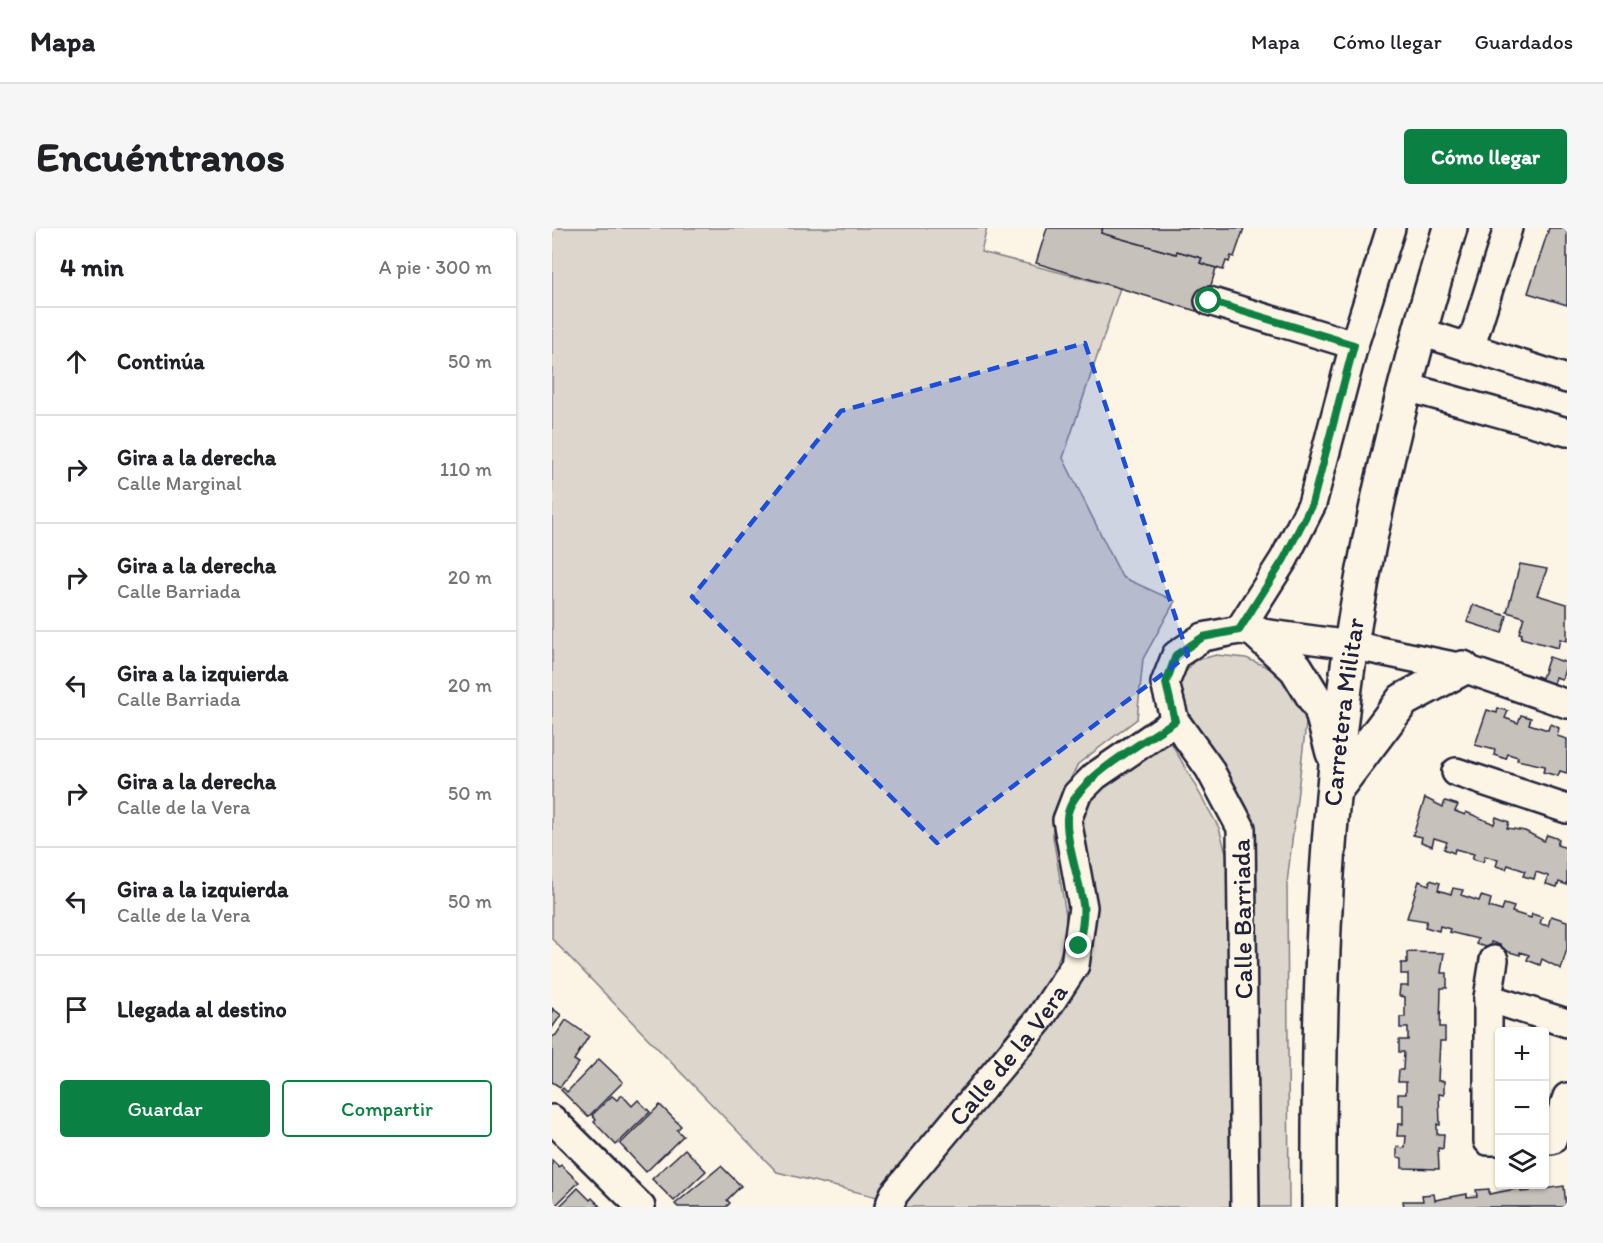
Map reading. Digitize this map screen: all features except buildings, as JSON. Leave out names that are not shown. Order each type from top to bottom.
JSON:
[{"type":"main road","name":"Carretera Militar","points":[[1319,1207],[1321,980],[1335,778],[1351,645],[1403,386],[1450,228]]},
{"type":"main road","points":[[1248,631],[1296,668],[1321,709],[1335,778]]},
{"type":"main road","points":[[1335,778],[1403,700],[1463,668]]},
{"type":"street","points":[[1248,631],[1312,504],[1354,345],[1391,228]]},
{"type":"street","points":[[1470,349],[1508,228]]},
{"type":"street","points":[[1209,301],[1354,345]]},
{"type":"street","points":[[1418,331],[1567,379]]},
{"type":"street","points":[[1403,386],[1567,432]]},
{"type":"street","name":"Calle Barriada","points":[[1245,1207],[1241,828],[1209,768],[1175,721],[1166,683],[1176,655],[1203,637],[1248,631],[1351,645],[1463,668],[1567,704]]},
{"type":"street","name":"Calle de la Vera","points":[[889,1207],[894,1194],[1039,1020],[1075,965],[1083,907],[1067,820],[1077,794],[1095,777],[1175,721]]},
{"type":"street","points":[[1456,772],[1567,809]]},
{"type":"street","points":[[1494,960],[1488,998],[1488,1141],[1495,1141]]},
{"type":"street","points":[[1488,998],[1567,1023]]},
{"type":"street","points":[[1549,1140],[1552,1140],[1567,1097]]},
{"type":"street","points":[[552,1119],[641,1207]]},
{"type":"highlighted area","points":[[1085,343],[1188,655],[937,843],[692,597],[841,411]]},
{"type":"shaded area","points":[[552,228],[987,228],[981,252],[1120,288],[1063,458],[1122,577],[1175,601],[1143,659],[1137,719],[1078,764],[1053,814],[1053,837],[1066,915],[1066,940],[1050,980],[897,1173],[881,1198],[777,1172],[552,939]]},
{"type":"shaded area","points":[[1216,655],[1246,658],[1279,672],[1307,715],[1287,883],[1289,1207],[1255,1207],[1254,837],[1247,807],[1228,772],[1179,699],[1181,678],[1194,661]]},
{"type":"shaded area","points":[[1168,737],[1219,828],[1227,856],[1232,1207],[901,1207],[1083,971],[1077,819],[1100,786]]},
{"type":"route","points":[[1079,946],[1083,907],[1067,820],[1072,803],[1077,794],[1095,777],[1175,721],[1166,683],[1176,655],[1203,637],[1239,630],[1284,559],[1312,504],[1354,345],[1209,301]]}]
